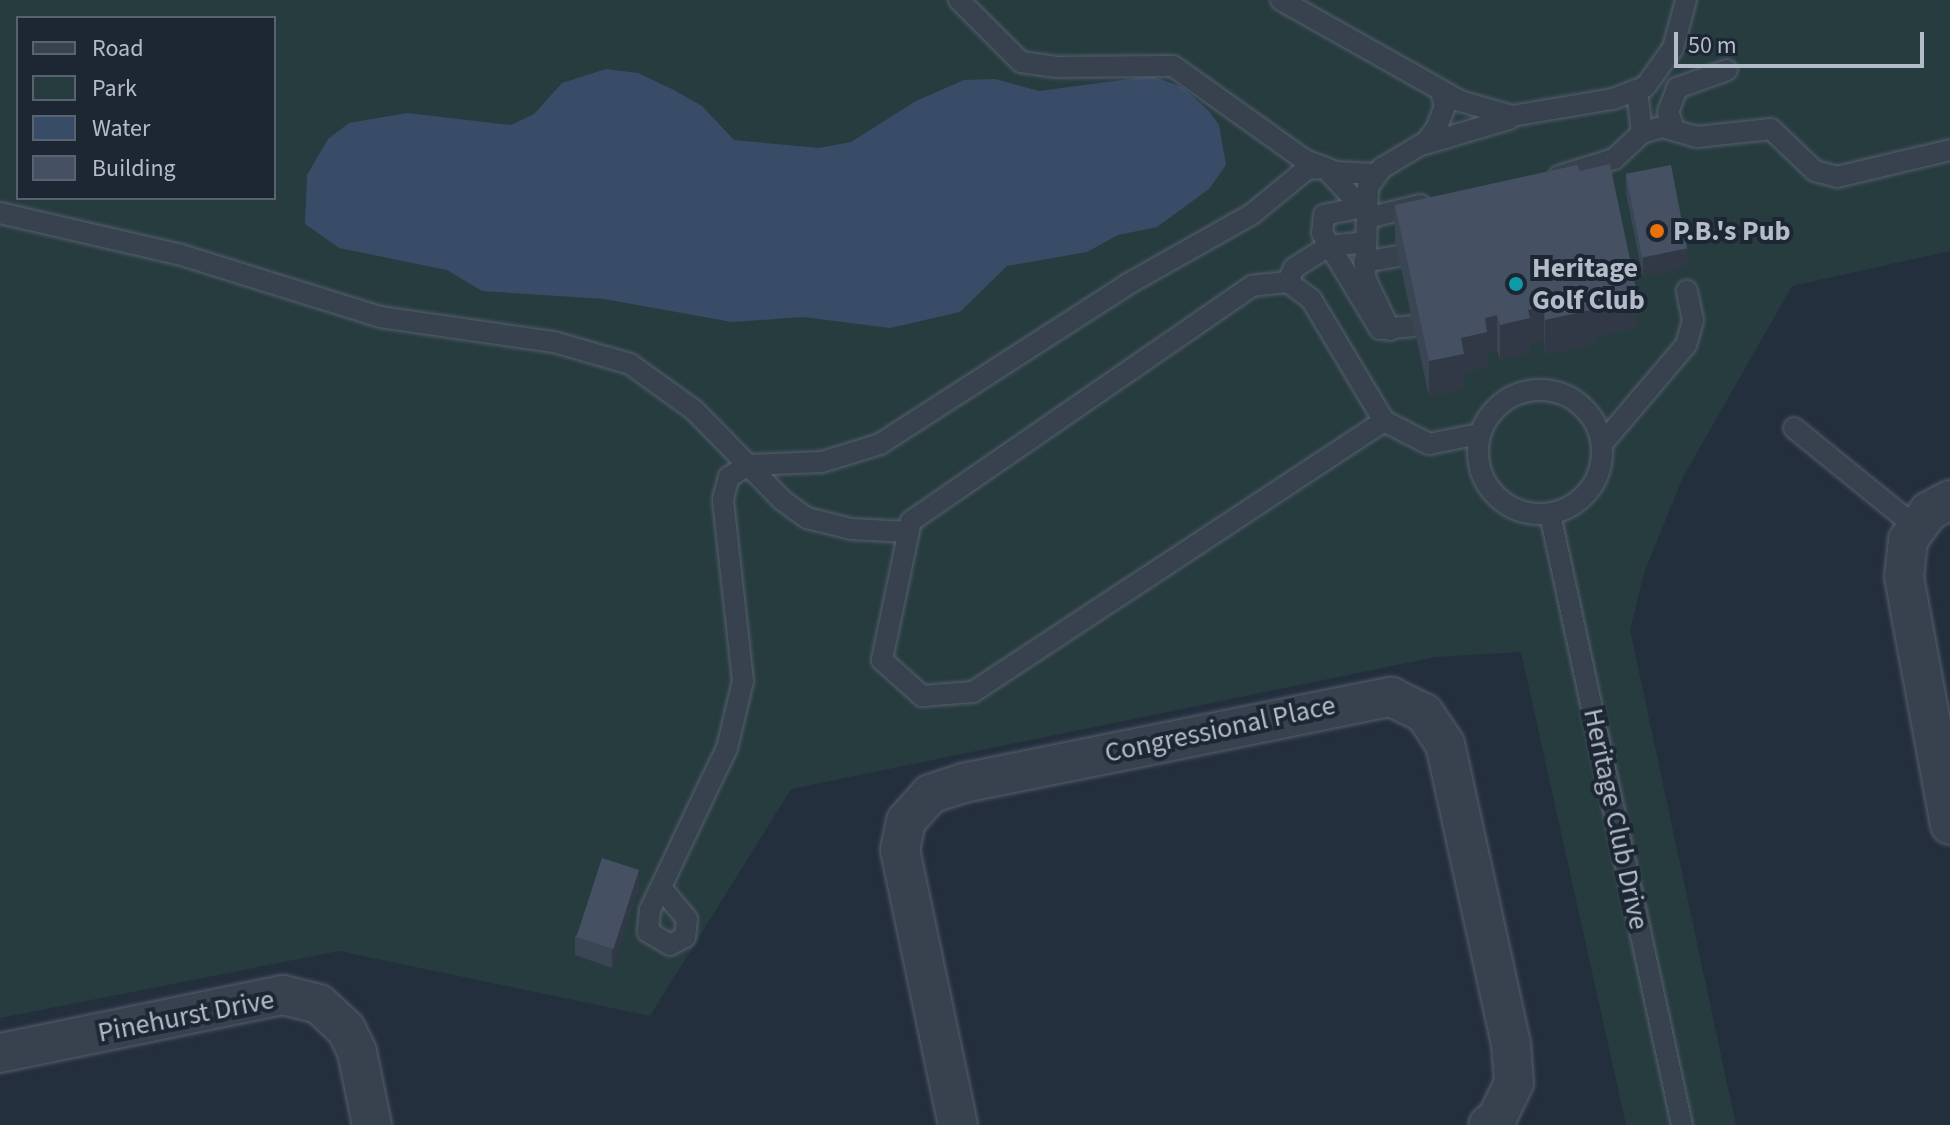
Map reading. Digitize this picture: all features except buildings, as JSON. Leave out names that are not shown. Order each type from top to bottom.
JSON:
[{"type":"street","points":[[1950,500],[1929,511],[1908,540],[1904,577],[1950,825]]},
{"type":"street","name":"Congressional Place","points":[[958,1125],[900,850],[906,821],[930,794],[963,783],[1391,697],[1424,713],[1445,744],[1511,1043],[1514,1083],[1497,1118],[1488,1125]]},
{"type":"street","name":"Pinehurst Drive","points":[[0,1053],[283,995],[319,1004],[346,1029],[357,1052],[372,1125]]},
{"type":"lane","points":[[959,0],[1021,62],[1055,67],[1173,66],[1325,168],[1367,212]]},
{"type":"lane","points":[[1281,0],[1441,91],[1498,115],[1527,114]]},
{"type":"lane","points":[[1390,330],[1369,288],[1364,252],[1367,198],[1376,174],[1418,147],[1527,114],[1637,90],[1657,75],[1680,31],[1686,0]]},
{"type":"lane","points":[[1674,129],[1668,112],[1677,88],[1727,70]]},
{"type":"lane","points":[[1657,75],[1677,88]]},
{"type":"lane","points":[[1637,90],[1642,133]]},
{"type":"lane","points":[[1418,147],[1443,116],[1441,91]]},
{"type":"lane","points":[[1545,179],[1614,159],[1642,133],[1674,129],[1697,137],[1771,129],[1815,171],[1837,177],[1950,150]]},
{"type":"lane","points":[[661,888],[727,748],[740,701],[740,628],[723,488],[748,465],[822,462],[880,444],[1128,284],[1252,214],[1298,173],[1325,168],[1376,174]]},
{"type":"lane","points":[[1412,326],[1380,329],[1322,233],[1324,215],[1442,201]]},
{"type":"lane","points":[[0,213],[178,254],[380,317],[554,342],[630,364],[694,410],[748,465],[807,518],[851,529],[908,532]]},
{"type":"lane","points":[[1288,282],[1294,268],[1329,246],[1397,256]]},
{"type":"lane","points":[[1384,421],[973,692],[922,696],[882,660],[911,521],[1252,286],[1288,282],[1311,299],[1384,421],[1429,444],[1479,434]]},
{"type":"lane","points":[[1602,444],[1583,407],[1545,390],[1504,400],[1479,434],[1478,464],[1489,491],[1521,513],[1550,514],[1579,502],[1594,486],[1602,444],[1686,345],[1693,320],[1687,291]]},
{"type":"lane","points":[[1794,428],[1917,528]]},
{"type":"lane","name":"Heritage Club Drive","points":[[1550,514],[1682,1125]]},
{"type":"green space","name":"Heritage Golf Club","points":[[0,0],[1950,0],[1950,251],[1792,286],[1683,477],[1644,573],[1630,630],[1736,1125],[1626,1125],[1521,652],[1436,657],[791,789],[650,1016],[339,951],[0,1018]]},
{"type":"water","points":[[606,69],[638,73],[672,89],[702,106],[734,140],[819,148],[851,142],[916,101],[964,80],[995,79],[1039,91],[1152,76],[1182,87],[1209,111],[1219,125],[1226,165],[1209,189],[1157,227],[1118,235],[1087,252],[1007,266],[960,312],[890,328],[803,317],[732,322],[604,299],[482,291],[447,270],[339,248],[305,224],[307,175],[328,139],[349,123],[407,113],[511,125],[534,114],[562,83]]},
{"type":"place","name":"P.B.'s Pub","points":[[1657,231]]},
{"type":"place","name":"Heritage Golf Club","points":[[1516,284]]}]
